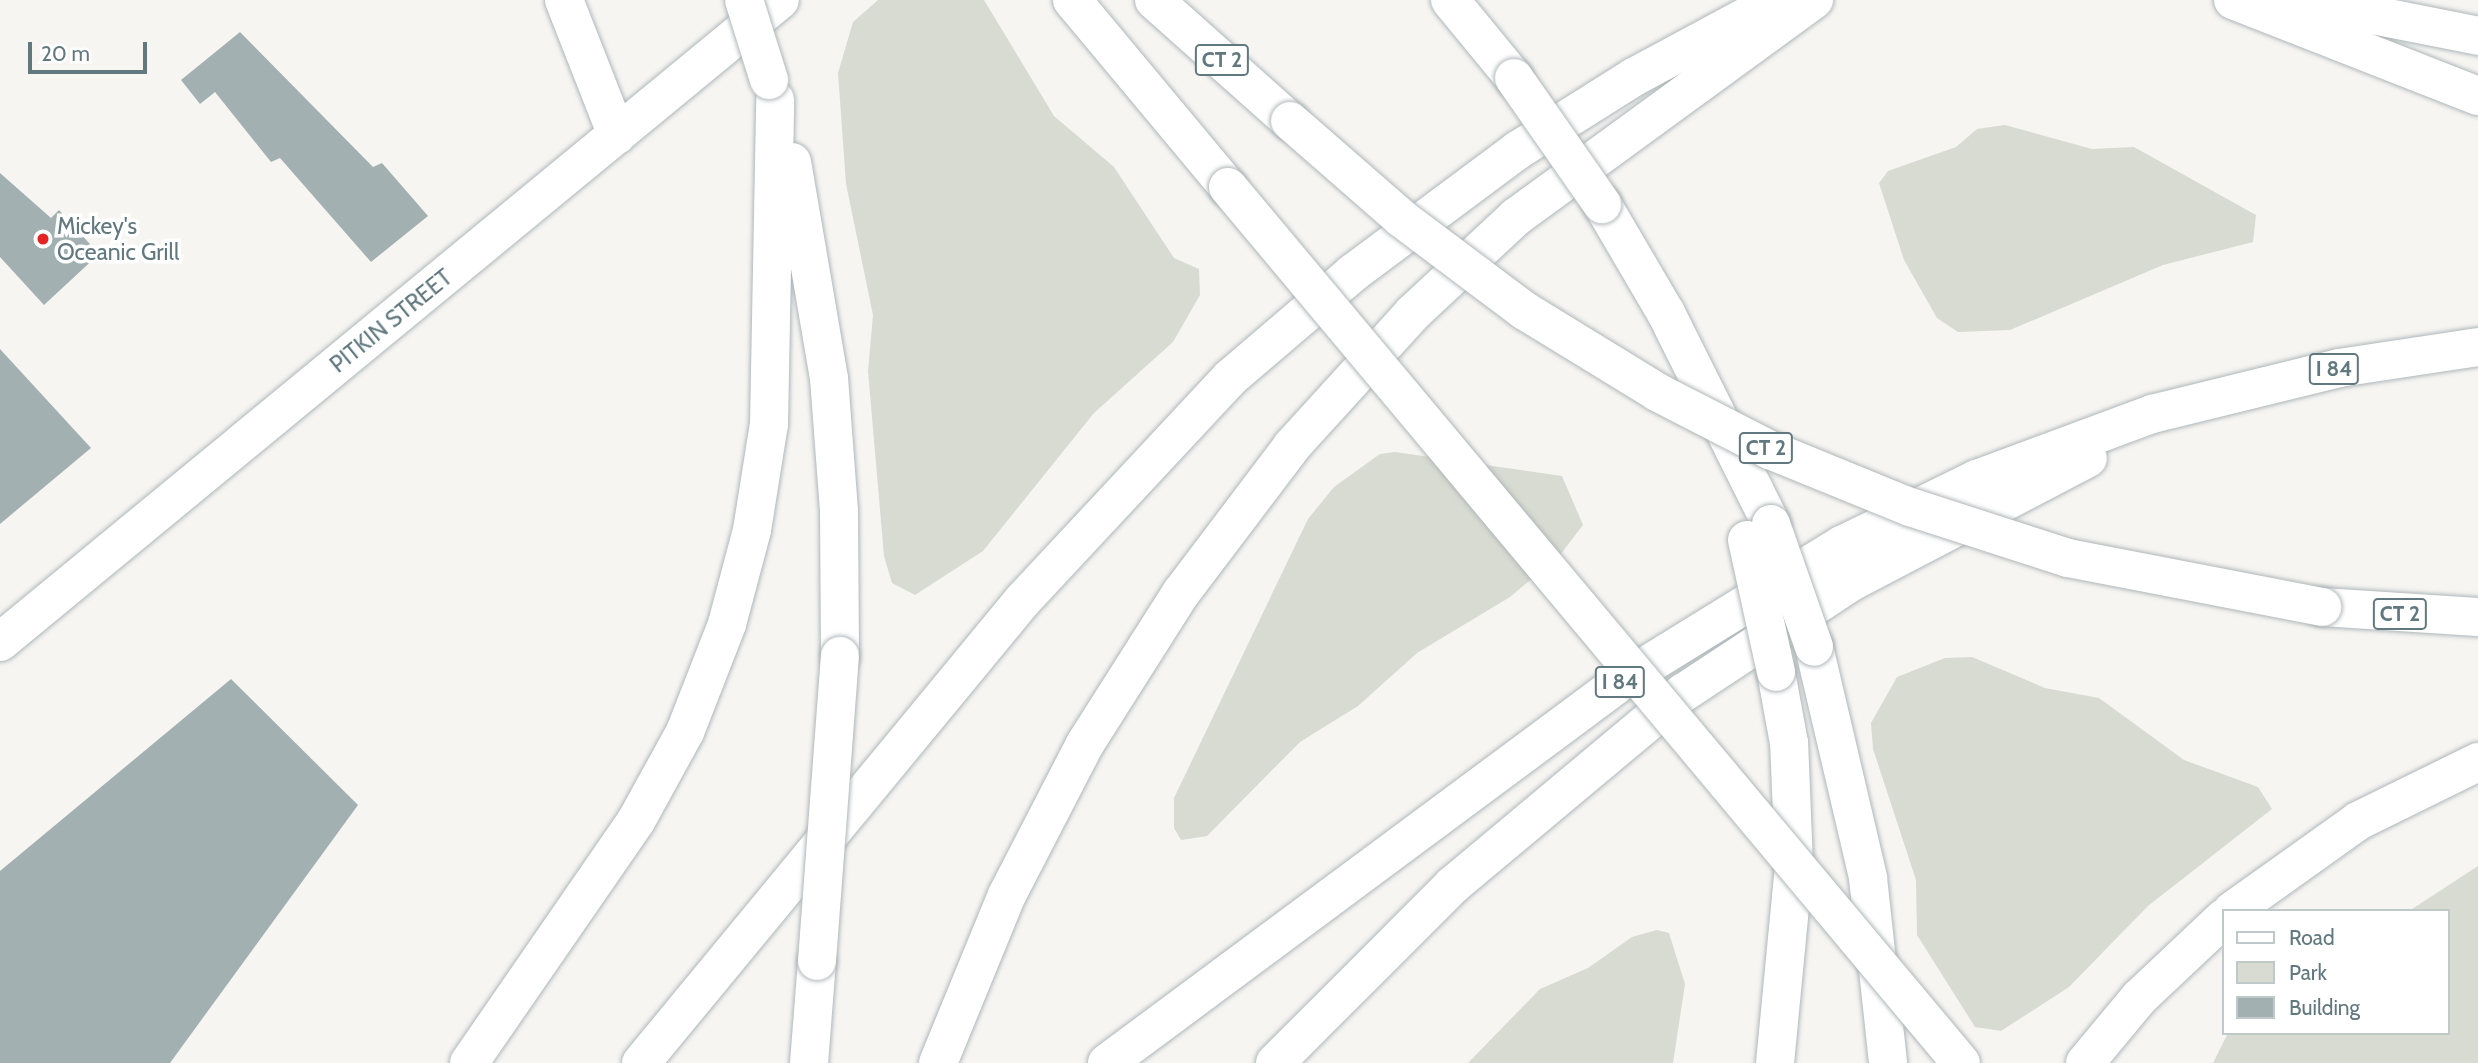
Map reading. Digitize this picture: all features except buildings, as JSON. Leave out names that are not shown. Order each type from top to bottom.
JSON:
[{"type":"main road","points":[[564,0],[617,135]]},
{"type":"main road","points":[[744,0],[772,90],[808,233],[826,349],[839,510],[840,656],[809,1063]]},
{"type":"main road","name":"PITKIN STREET","points":[[0,642],[780,0]]},
{"type":"main road","points":[[1072,0],[1961,1063]]},
{"type":"main road","name":"CT 2","points":[[1154,0],[1401,218],[1525,311],[1657,392],[1780,454],[1910,507],[2068,558],[2322,607],[2478,617]]},
{"type":"main road","points":[[1450,0],[1514,78],[1602,204],[1715,413],[1759,532],[1814,647],[1868,878],[1888,1063]]},
{"type":"main road","points":[[641,1063],[1031,590],[1230,378],[1353,273],[1500,163],[1634,77],[1777,0]]},
{"type":"main road","points":[[938,1063],[1007,895],[1085,744],[1188,584],[1314,420],[1413,313],[1540,196],[1814,0]]},
{"type":"main road","points":[[2233,0],[2478,96]]},
{"type":"main road","points":[[2297,0],[2478,36]]},
{"type":"main road","points":[[469,1063],[641,813],[685,732],[727,624],[754,519],[769,424],[772,90]]},
{"type":"main road","name":"I 84","points":[[1107,1063],[1577,713],[1741,602],[1977,479],[2191,403],[2339,368],[2478,347]]},
{"type":"main road","points":[[1275,1063],[1483,858],[1713,671],[1853,581],[2191,403]]},
{"type":"main road","points":[[1759,532],[1791,774],[1794,865],[1776,1063]]},
{"type":"main road","points":[[2235,909],[2358,821],[2478,762]]},
{"type":"main road","points":[[2085,1063],[2139,998],[2222,920]]},
{"type":"green space","points":[[878,0],[984,0],[1054,116],[1114,167],[1174,258],[1199,269],[1200,295],[1173,342],[1094,413],[983,551],[915,595],[892,583],[884,556],[868,371],[873,315],[846,184],[838,73],[853,22]]},
{"type":"green space","points":[[2005,125],[2092,149],[2134,147],[2256,215],[2253,242],[2163,265],[2010,330],[1958,332],[1937,318],[1904,260],[1879,183],[1888,171],[1956,147],[1977,129]]},
{"type":"green space","points":[[1395,452],[1562,476],[1583,525],[1560,555],[1510,597],[1417,653],[1358,706],[1300,742],[1207,836],[1181,840],[1174,828],[1174,798],[1308,519],[1334,487],[1380,454]]},
{"type":"green space","points":[[1972,657],[2045,688],[2099,698],[2184,760],[2258,787],[2272,809],[2148,906],[2069,987],[2001,1031],[1975,1027],[1917,935],[1916,880],[1873,749],[1871,723],[1897,677],[1945,658]]},
{"type":"green space","points":[[2478,866],[2478,1063],[2213,1063],[2227,1035],[2450,1035],[2450,909],[2412,909]]},
{"type":"green space","points":[[1657,930],[1669,933],[1685,984],[1673,1063],[1468,1063],[1540,989],[1588,968],[1632,937]]},
{"type":"place","name":"Mickey's Oceanic Grill","points":[[43,239]]}]
